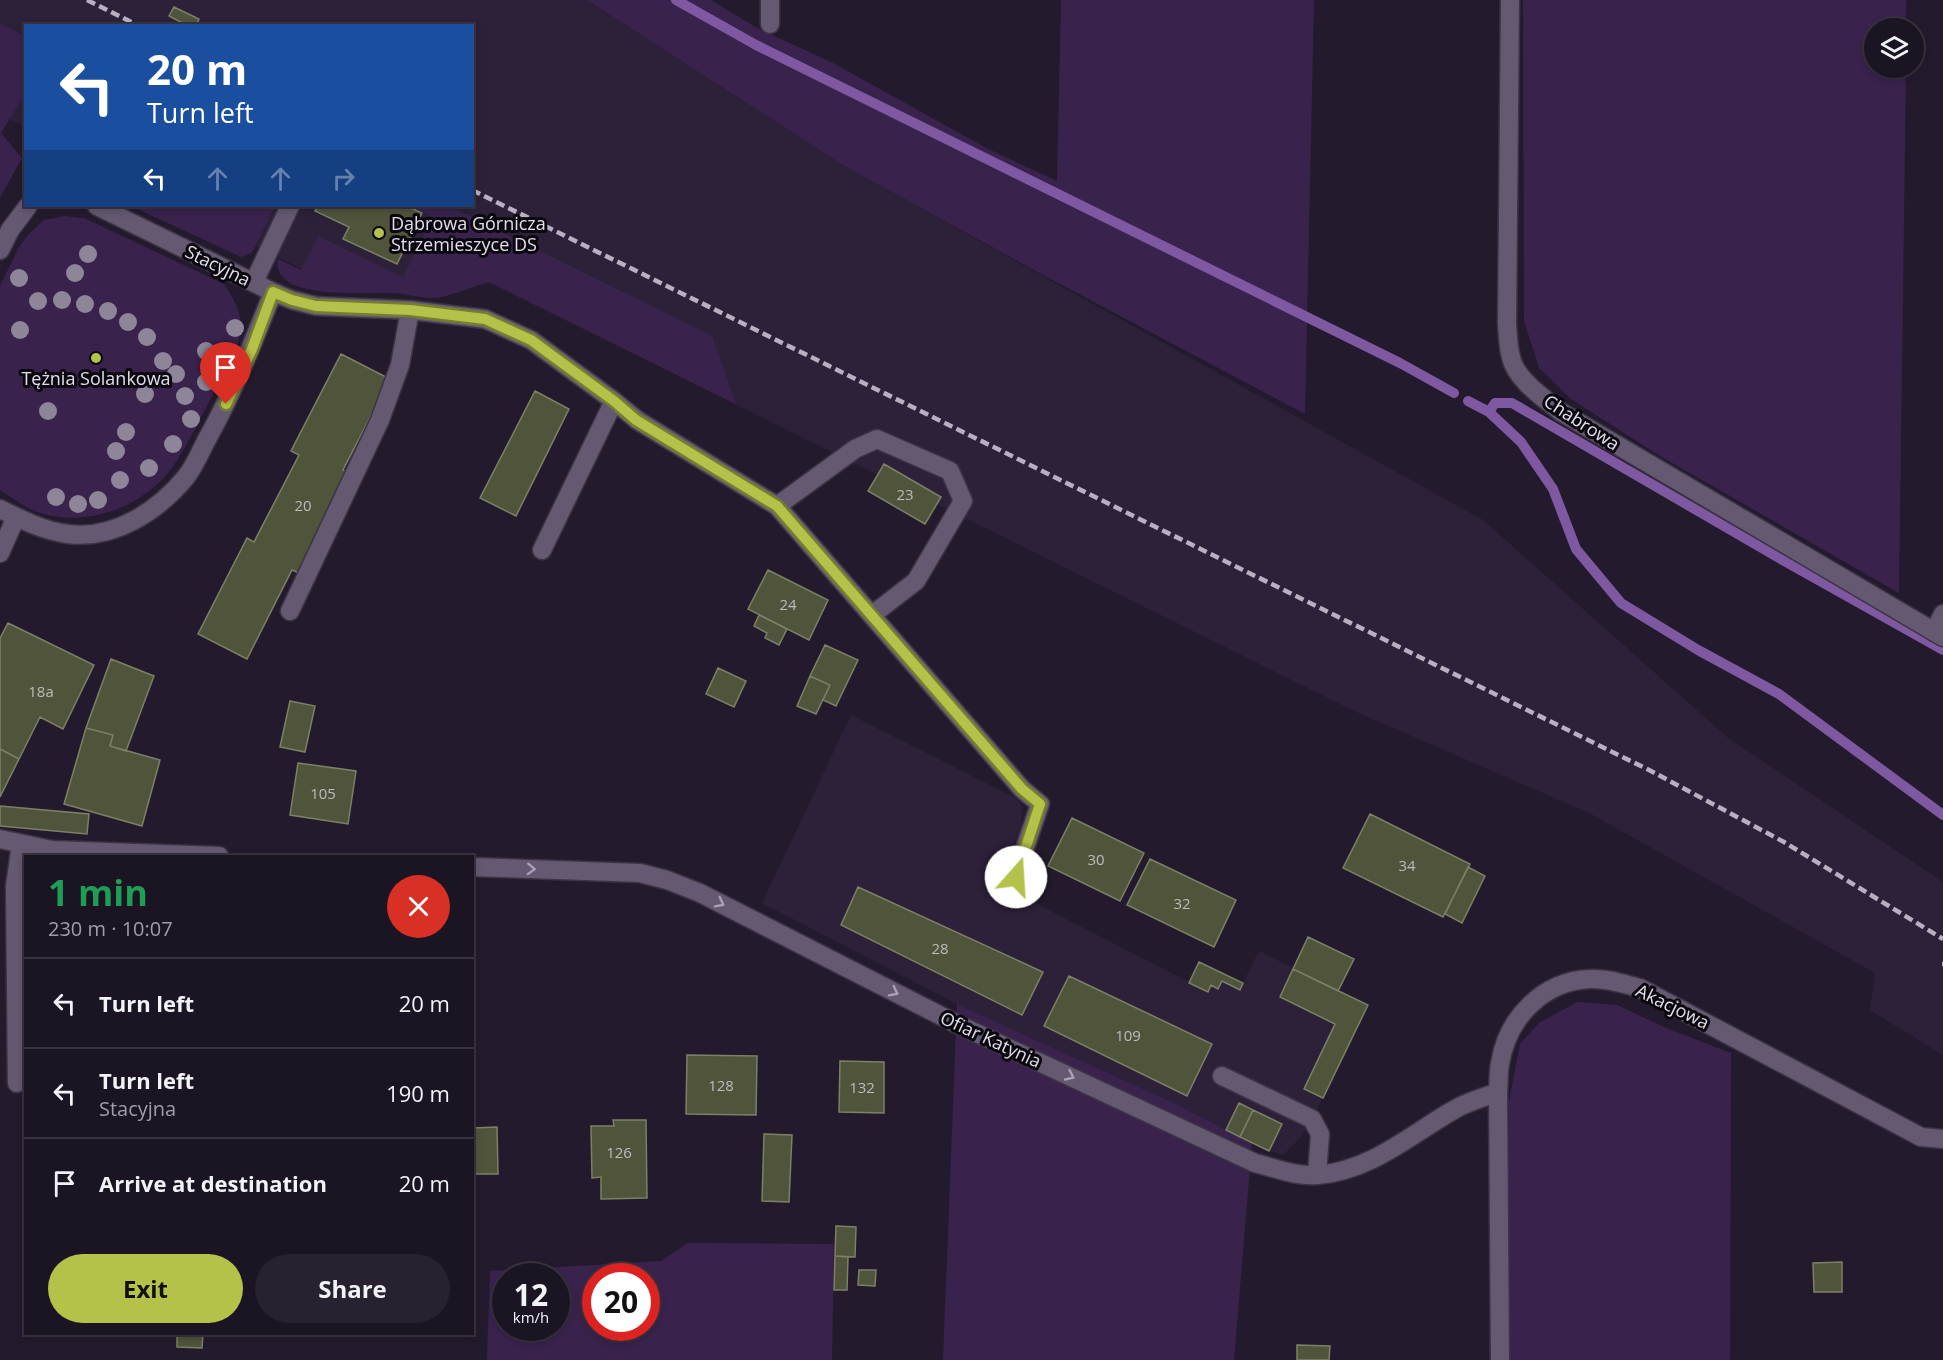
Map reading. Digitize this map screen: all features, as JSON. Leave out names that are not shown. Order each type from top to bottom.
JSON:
[{"type":"street","points":[[770,0],[770,24]]},
{"type":"street","name":"Chabrowa","points":[[1510,0],[1508,324],[1511,360],[1518,372],[1528,385],[1561,412],[1938,635]]},
{"type":"street","points":[[0,250],[10,230],[27,207]]},
{"type":"street","name":"Stacyjna","points":[[0,553],[8,513],[47,530],[70,534],[95,534],[118,528],[145,514],[168,497],[188,475],[217,422],[252,349],[273,292],[99,207]]},
{"type":"street","points":[[254,282],[290,207]]},
{"type":"street","points":[[273,292],[316,306],[410,310],[485,319],[531,340],[636,420],[777,506],[1022,789],[1040,804],[1016,877]]},
{"type":"street","points":[[290,611],[380,420],[400,365],[410,310]]},
{"type":"street","points":[[542,550],[614,401]]},
{"type":"street","points":[[777,506],[855,449],[877,439],[950,471],[963,501],[916,581],[872,615]]},
{"type":"street","points":[[1938,635],[1943,614]]},
{"type":"street","points":[[0,839],[52,850],[191,855]]},
{"type":"street","points":[[17,1083],[15,886],[21,844]]},
{"type":"street","name":"Ofiar Katynia","points":[[474,867],[639,873],[667,880],[700,893],[953,1022],[1255,1162],[1291,1173],[1317,1175],[1345,1169],[1380,1156],[1460,1107],[1498,1092]]},
{"type":"street","name":"Akacjowa","points":[[1500,1360],[1498,1092],[1500,1063],[1507,1039],[1528,1005],[1549,990],[1573,981],[1591,979],[1610,980],[1640,988],[1921,1137],[1943,1139]]},
{"type":"street","points":[[1222,1076],[1312,1119],[1320,1134],[1317,1175]]},
{"type":"shaded area","points":[[0,0],[587,0],[846,167],[1483,520],[1728,738],[1943,882],[1943,1055],[1870,1010],[1875,973],[1589,813],[1354,711],[489,282],[439,298],[323,280],[179,207],[474,207],[474,24],[24,24],[24,126],[0,114]]},
{"type":"shaded area","points":[[587,0],[711,0],[757,28],[833,63],[988,149],[1057,181],[1061,0],[1314,0],[1305,414],[846,167]]},
{"type":"shaded area","points":[[1523,0],[1906,0],[1906,18],[1864,18],[1864,78],[1906,78],[1899,593],[1660,456],[1571,399],[1539,368],[1524,321]]},
{"type":"shaded area","points":[[0,23],[24,35],[24,96],[1,133],[22,158],[0,198]]},
{"type":"shaded area","points":[[133,207],[275,207],[254,249],[251,253],[241,257]]},
{"type":"shaded area","points":[[413,207],[453,207],[712,336],[736,404],[489,282],[446,296],[429,298],[394,293],[344,293],[305,289],[289,283],[280,273],[278,259],[301,270],[318,236],[403,277],[433,217]]},
{"type":"shaded area","points":[[64,216],[84,218],[224,284],[237,307],[240,321],[237,347],[199,422],[174,465],[149,491],[133,502],[99,515],[81,517],[62,517],[38,512],[0,490],[0,286],[19,247],[28,235],[44,220]]},
{"type":"shaded area","points":[[851,715],[1016,798],[1022,806],[1021,827],[1002,872],[1006,888],[1189,982],[1199,962],[1243,983],[1259,951],[1368,1005],[1302,1136],[1283,1155],[1269,1151],[1174,1103],[957,1004],[762,903]]},
{"type":"shaded area","points":[[1577,1002],[1617,1005],[1666,1028],[1731,1053],[1730,1360],[1509,1360],[1509,1101],[1520,1044],[1539,1023]]},
{"type":"shaded area","points":[[957,1004],[1174,1103],[1252,1143],[1234,1360],[943,1360]]},
{"type":"shaded area","points":[[688,1243],[834,1244],[832,1360],[487,1360],[490,1271],[492,1271],[492,1341],[570,1341],[570,1266],[582,1266],[582,1341],[660,1341],[660,1263],[627,1263],[661,1261]]},
{"type":"building","points":[[174,7],[199,19],[197,24],[184,24],[169,16]]},
{"type":"building","name":"Dąbrowa Górnicza Strzemieszyce DS","points":[[317,207],[409,207],[422,213],[397,264],[343,239],[349,227],[315,211]]},
{"type":"building","points":[[341,354],[390,379],[343,470],[350,473],[299,573],[292,570],[247,659],[198,634],[247,538],[254,542],[299,455],[291,451]]},
{"type":"building","points":[[535,391],[569,409],[516,516],[480,498]]},
{"type":"building","points":[[884,464],[941,497],[925,524],[868,491]]},
{"type":"building","points":[[768,570],[828,600],[809,640],[748,609]]},
{"type":"building","points":[[759,615],[787,629],[779,645],[765,638],[767,633],[754,626]]},
{"type":"building","points":[[8,623],[94,665],[63,729],[40,717],[19,759],[0,749],[0,638]]},
{"type":"building","points":[[825,645],[858,660],[836,706],[823,700],[830,685],[810,676]]},
{"type":"building","points":[[111,659],[154,676],[126,751],[110,746],[113,735],[86,728]]},
{"type":"building","points":[[718,668],[746,681],[734,707],[706,694]]},
{"type":"building","points":[[810,676],[830,685],[816,714],[797,706]]},
{"type":"building","points":[[290,701],[315,706],[305,752],[280,747]]},
{"type":"building","points":[[86,728],[113,735],[110,746],[160,760],[142,826],[64,804]]},
{"type":"building","points":[[0,749],[19,759],[0,797]]},
{"type":"building","points":[[298,763],[356,771],[348,824],[290,815]]},
{"type":"building","points":[[0,806],[89,814],[87,834],[0,826]]},
{"type":"building","points":[[1370,814],[1470,864],[1443,917],[1343,868]]},
{"type":"building","points":[[1072,818],[1144,853],[1120,901],[1048,866]]},
{"type":"building","points":[[1150,859],[1236,900],[1214,947],[1127,905]]},
{"type":"building","points":[[1468,867],[1485,876],[1462,923],[1445,914]]},
{"type":"building","points":[[858,887],[1043,972],[1022,1015],[841,925]]},
{"type":"building","points":[[24,896],[24,954],[23,954]]},
{"type":"building","points":[[1308,937],[1354,959],[1338,991],[1293,969]]},
{"type":"building","points":[[1199,962],[1243,983],[1240,990],[1222,981],[1218,989],[1211,985],[1208,992],[1189,983]]},
{"type":"building","points":[[1293,969],[1368,1005],[1323,1098],[1304,1089],[1335,1024],[1280,997]]},
{"type":"building","points":[[1069,976],[1212,1044],[1187,1096],[1044,1026]]},
{"type":"building","points":[[687,1055],[757,1056],[756,1115],[686,1114]]},
{"type":"building","points":[[840,1061],[884,1062],[884,1113],[839,1112]]},
{"type":"building","points":[[1239,1103],[1253,1110],[1240,1137],[1226,1130]]},
{"type":"building","points":[[1253,1110],[1282,1124],[1269,1151],[1240,1137]]},
{"type":"building","points":[[613,1120],[646,1120],[647,1198],[601,1199],[601,1177],[592,1178],[591,1126],[614,1126]]},
{"type":"building","points":[[497,1127],[498,1174],[474,1174],[474,1128]]},
{"type":"building","points":[[764,1134],[792,1135],[789,1202],[762,1201]]},
{"type":"building","points":[[836,1226],[856,1227],[855,1257],[835,1256]]},
{"type":"building","points":[[835,1256],[848,1257],[847,1290],[834,1290]]},
{"type":"building","points":[[1842,1262],[1842,1292],[1814,1292],[1813,1263]]},
{"type":"building","points":[[859,1270],[876,1270],[875,1286],[858,1285]]},
{"type":"building","points":[[177,1335],[203,1335],[202,1348],[177,1347]]},
{"type":"building","points":[[1297,1345],[1330,1346],[1329,1360],[1297,1360]]},
{"type":"waterway","points":[[676,0],[756,45],[1400,363],[1454,393]]},
{"type":"waterway","points":[[1468,401],[1489,412],[1521,442],[1553,489],[1576,549],[1621,603],[1698,650],[1779,694],[1943,815]]},
{"type":"waterway","points":[[1489,412],[1495,403],[1512,403],[1943,650]]},
{"type":"railway","points":[[87,0],[135,24]]},
{"type":"railway","points":[[474,191],[1651,771],[1784,842],[1943,939]]},
{"type":"place","name":"Dąbrowa Górnicza Strzemieszyce DS","points":[[379,233]]},
{"type":"place","name":"Tężnia Solankowa","points":[[96,358]]},
{"type":"route","points":[[226,404],[252,349],[273,292],[304,304],[316,306],[410,310],[485,319],[531,340],[636,420],[777,506],[1022,789],[1040,804],[1016,877]]}]
